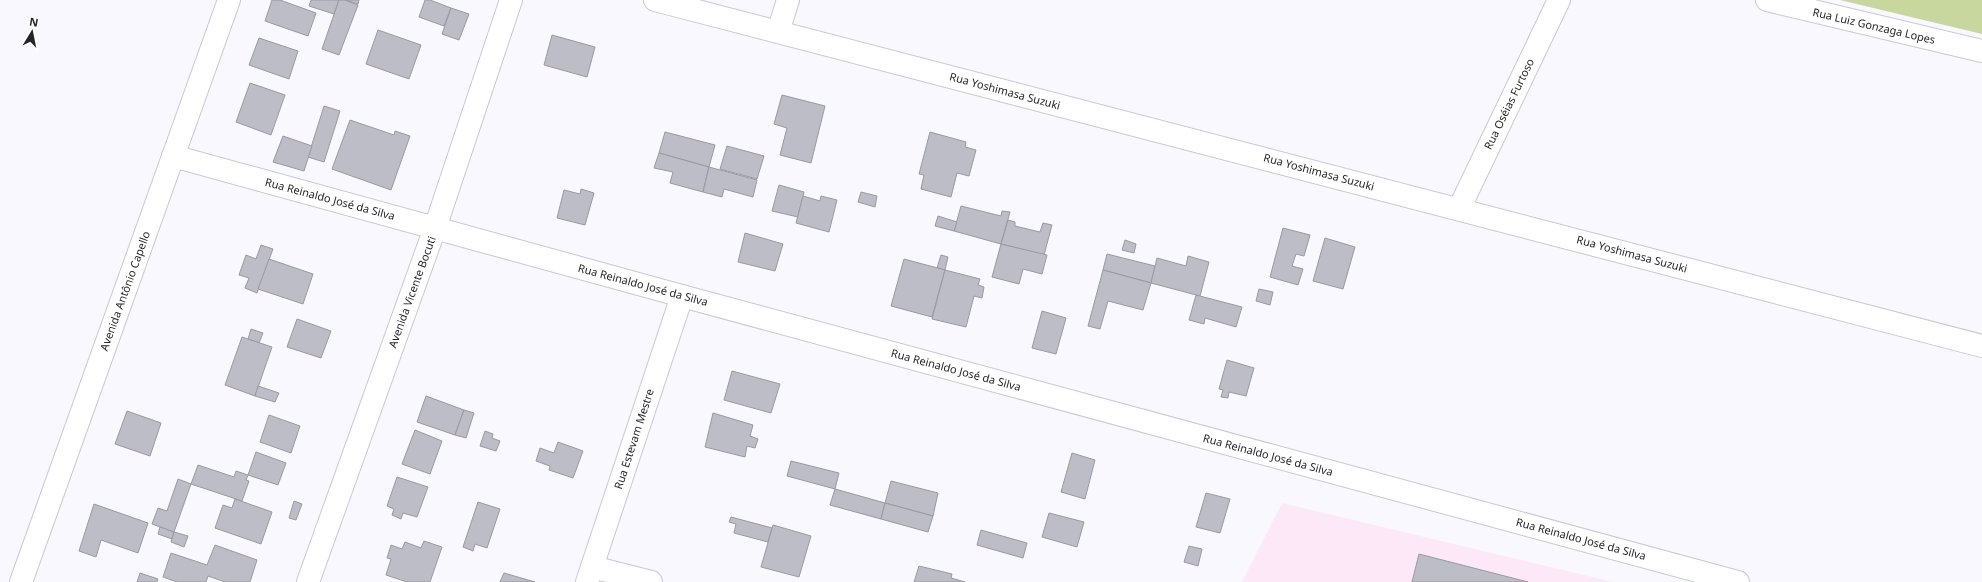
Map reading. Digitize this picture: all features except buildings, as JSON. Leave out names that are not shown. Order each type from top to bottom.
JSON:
[{"type":"street","name":"Avenida Antônio Capello","points":[[21,582],[229,0]]},
{"type":"street","name":"Avenida Vicente Bocuti","points":[[308,582],[435,228],[511,0]]},
{"type":"street","name":"Rua Yoshimasa Suzuki","points":[[655,0],[1982,346]]},
{"type":"street","points":[[778,32],[788,0]]},
{"type":"street","name":"Rua Oséias Furtoso","points":[[1459,209],[1559,0]]},
{"type":"street","name":"Rua Luiz Gonzaga Lopes","points":[[1767,0],[1982,51]]},
{"type":"street","name":"Rua Reinaldo José da Silva","points":[[173,156],[682,296],[1738,582]]},
{"type":"street","name":"Rua Estevam Mestre","points":[[590,574],[682,296]]},
{"type":"street","points":[[590,574],[651,582]]},
{"type":"shaded area","points":[[1282,503],[1613,582],[1242,582]]},
{"type":"green space","points":[[1840,0],[1982,0],[1982,34]]}]
